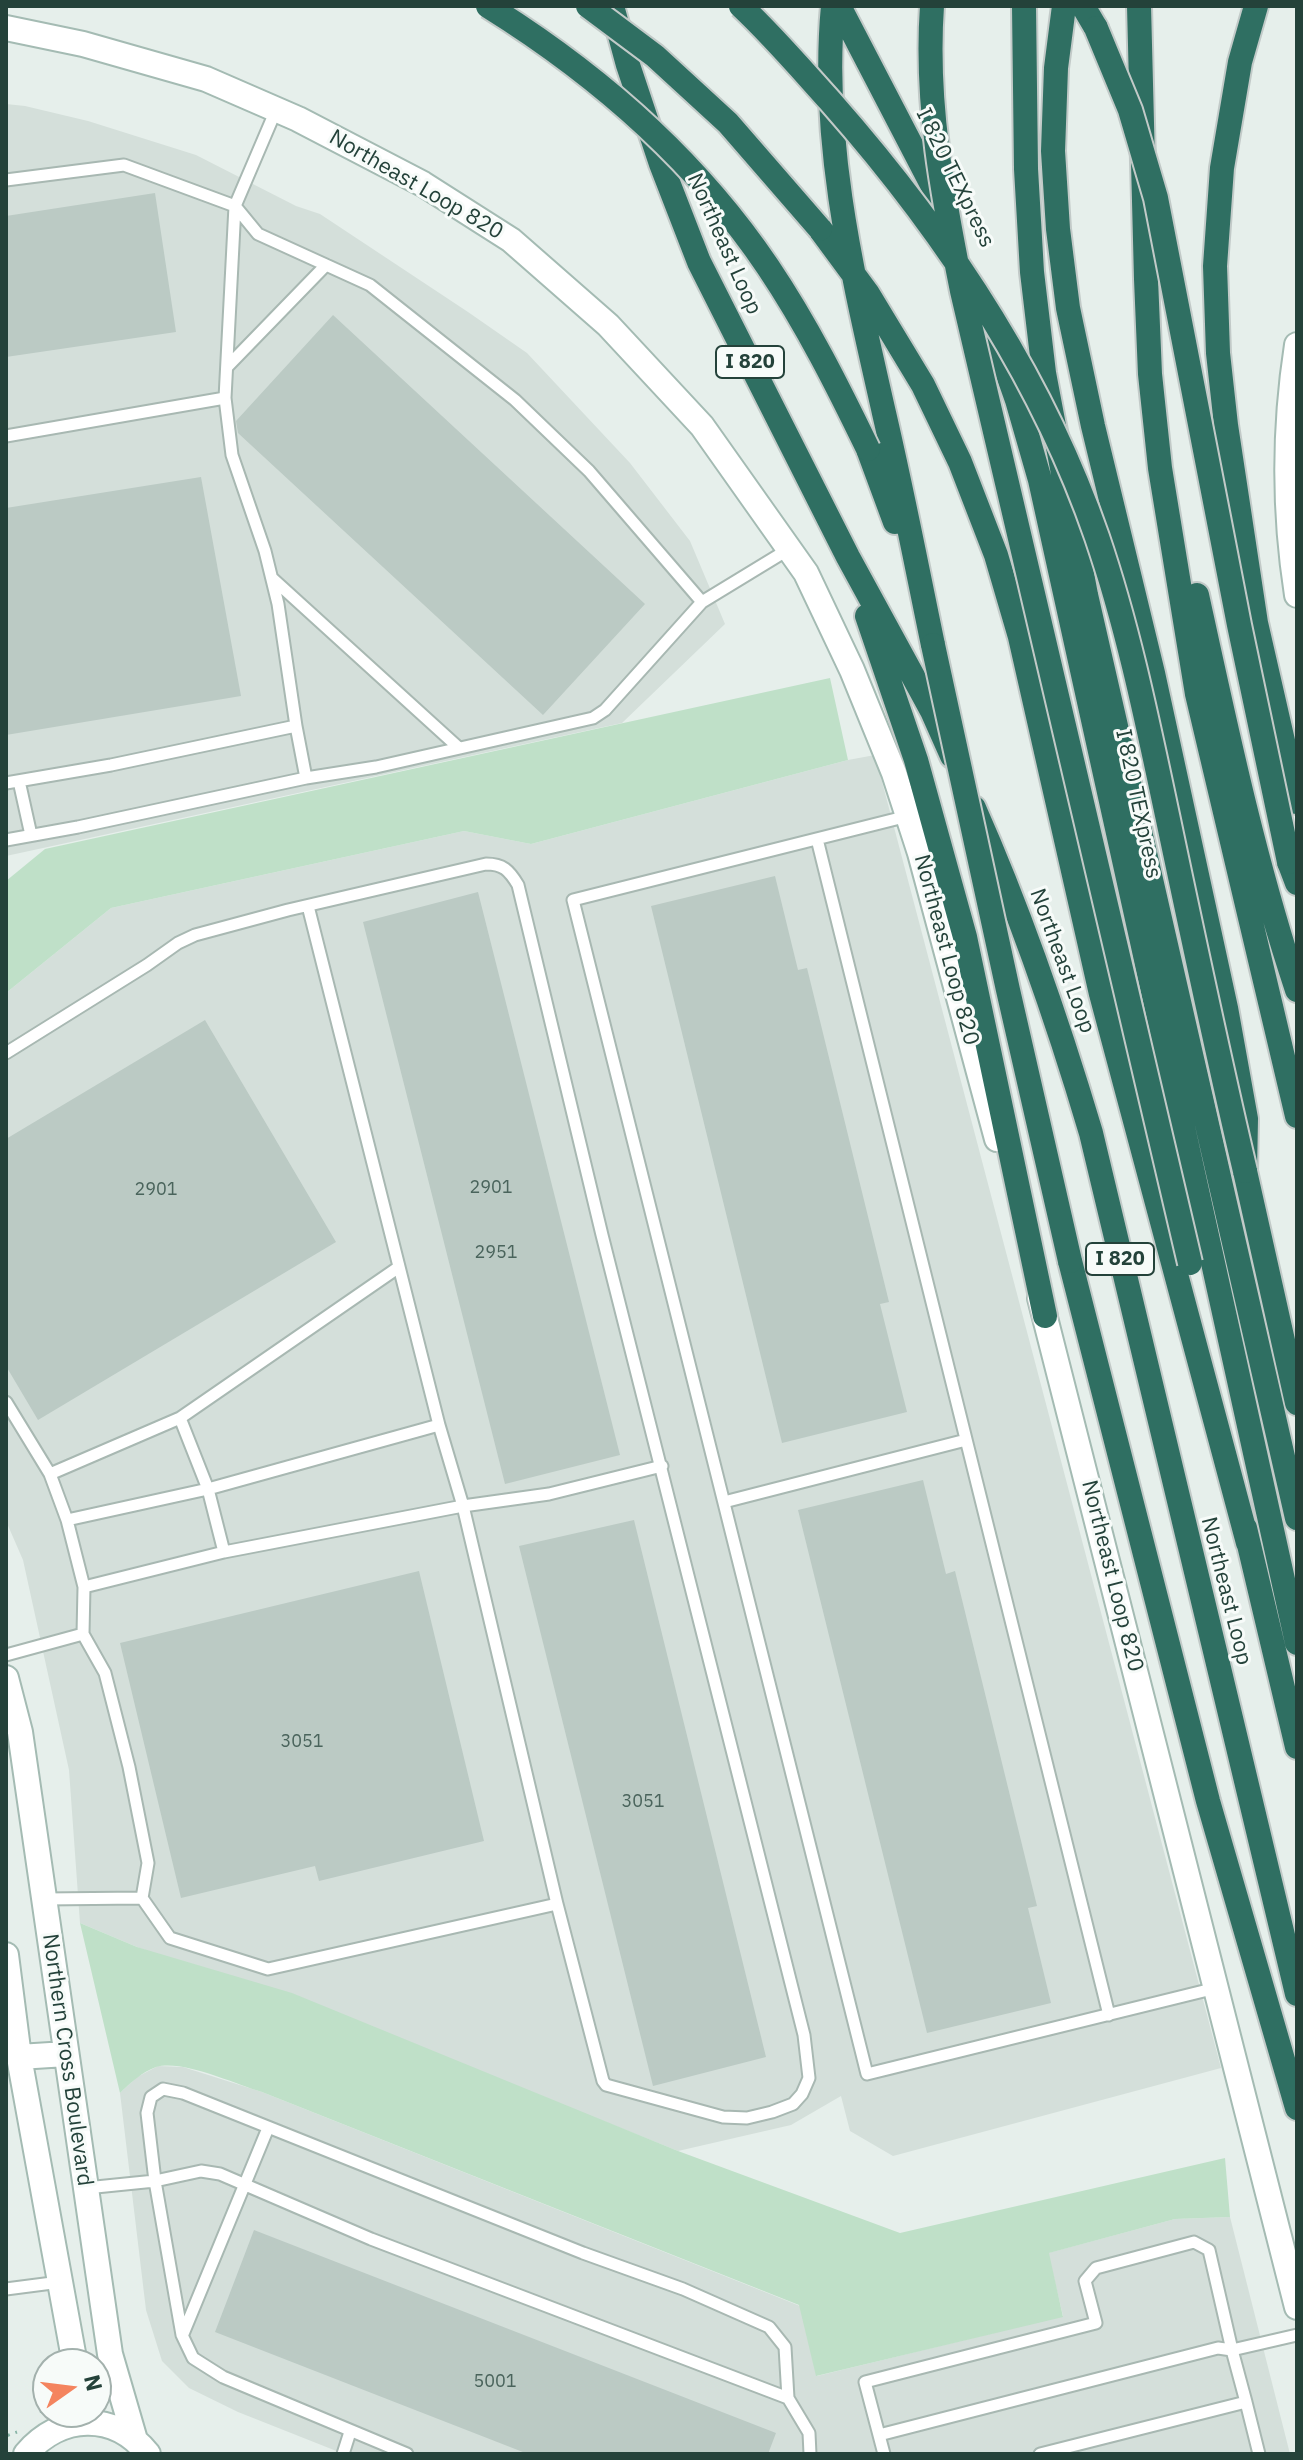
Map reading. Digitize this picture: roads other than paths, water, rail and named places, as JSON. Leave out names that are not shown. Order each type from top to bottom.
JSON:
[{"type":"highway","points":[[488,6],[575,65],[635,115],[701,181],[767,266],[820,353],[868,449],[905,551],[933,645]]},
{"type":"highway","points":[[588,6],[655,56],[728,123],[810,217],[847,264],[906,355],[960,462],[996,555],[1016,623],[1101,994],[1248,1543]]},
{"type":"highway","name":"Northeast Loop","points":[[612,6],[661,164],[699,262],[848,557],[932,711],[1003,873],[1064,1042],[1091,1133],[1297,1994]]},
{"type":"highway","points":[[741,6],[857,132],[936,233],[973,288],[1023,375],[1077,484],[1114,590],[1133,661],[1220,1068],[1297,1403]]},
{"type":"highway","points":[[836,6],[831,75],[835,167],[845,240],[1008,990],[1070,1261],[1208,1801],[1297,2108]]},
{"type":"highway","name":"I 820 TEXpress","points":[[836,6],[958,235],[1017,400],[1040,480],[1297,1643]]},
{"type":"highway","points":[[932,6],[929,39],[932,114],[941,190],[959,276],[1186,1249],[1248,1543],[1297,1747]]},
{"type":"highway","name":"I 820 TEXpress","points":[[1024,6],[1026,169],[1032,272],[1046,388],[1086,595],[1297,1518]]},
{"type":"highway","points":[[1064,6],[1056,68],[1053,151],[1058,229],[1068,308],[1093,426],[1153,673],[1226,1008],[1246,1119],[1245,1171]]},
{"type":"highway","points":[[1083,6],[1096,28],[1130,110],[1156,198],[1242,640],[1289,862],[1297,883]]},
{"type":"highway","points":[[1139,6],[1150,374],[1163,491],[1197,694],[1297,1116]]},
{"type":"highway","points":[[1256,6],[1240,62],[1222,168],[1215,266],[1218,353],[1256,623],[1297,802]]},
{"type":"highway","points":[[848,557],[916,760],[965,937],[1045,1316]]},
{"type":"highway","points":[[1178,567],[1196,593],[1243,803],[1274,920],[1297,990]]},
{"type":"main road","name":"Northeast Loop 820","points":[[6,28],[83,44],[206,79],[276,109],[423,184],[511,240],[608,325],[702,426],[806,573],[852,670],[894,773],[920,853],[1045,1316],[1297,2307]]},
{"type":"main road","points":[[1297,345],[1290,392],[1287,509],[1297,595]]},
{"type":"main road","name":"Northern Cross Boulevard","points":[[6,1678],[20,1732],[110,2354],[141,2447]]},
{"type":"main road","name":"Northern Cross Boulevard","points":[[6,1955],[13,2058],[72,2348]]},
{"type":"main road","points":[[13,2058],[66,2054]]},
{"type":"main road","points":[[26,2454],[54,2428]]},
{"type":"main road","points":[[111,2428],[122,2431],[141,2447]]},
{"type":"lane","points":[[276,109],[235,206],[225,398],[232,455],[265,551],[278,604],[306,778]]},
{"type":"lane","points":[[6,180],[124,165],[235,206],[258,234],[370,285],[515,400],[589,471],[702,602]]},
{"type":"lane","points":[[227,367],[326,265]]},
{"type":"lane","points":[[6,436],[225,398]]},
{"type":"lane","points":[[6,840],[306,778],[376,767],[593,718],[605,710],[702,602],[789,549]]},
{"type":"lane","points":[[272,579],[459,748]]},
{"type":"lane","points":[[6,783],[111,765],[296,726]]},
{"type":"lane","points":[[19,781],[31,835]]},
{"type":"lane","points":[[908,816],[573,900],[867,2074],[1216,1988]]},
{"type":"lane","points":[[817,839],[1109,2015]]},
{"type":"lane","points":[[6,1053],[195,935],[308,906],[486,864],[500,864],[511,873],[518,885],[602,1235],[804,2035],[809,2078],[802,2094],[793,2104],[747,2118],[723,2117],[606,2085],[603,2081],[557,1904],[463,1506],[439,1425],[308,906]]},
{"type":"lane","points":[[50,1474],[180,1418],[399,1267]]},
{"type":"lane","points":[[6,1402],[50,1474],[67,1520],[84,1587],[83,1634],[105,1673],[129,1767],[148,1863],[142,1898],[170,1938],[268,1969],[557,1904]]},
{"type":"lane","points":[[180,1418],[208,1489],[224,1552]]},
{"type":"lane","points":[[67,1520],[208,1489],[439,1425]]},
{"type":"lane","points":[[724,1502],[966,1440]]},
{"type":"lane","points":[[84,1587],[224,1552],[463,1506],[549,1494],[662,1466]]},
{"type":"lane","points":[[6,1655],[83,1634]]},
{"type":"lane","points":[[44,1899],[142,1898]]},
{"type":"lane","points":[[407,2454],[223,2377],[193,2358],[182,2335],[155,2181],[147,2113],[151,2097],[163,2089],[183,2093],[583,2253],[683,2289],[769,2327],[785,2347],[788,2398],[809,2433],[810,2454]]},
{"type":"lane","points":[[182,2335],[268,2128]]},
{"type":"lane","points":[[86,2188],[155,2181],[201,2171],[220,2174],[371,2239],[788,2398]]},
{"type":"lane","points":[[884,2454],[865,2382],[1096,2323],[1085,2281],[1096,2268],[1194,2242],[1209,2250],[1259,2454]]},
{"type":"lane","points":[[6,2289],[60,2282]]},
{"type":"lane","points":[[879,2435],[1218,2348],[1232,2350],[1297,2335]]},
{"type":"lane","points":[[1040,2454],[1246,2402]]},
{"type":"lane","points":[[343,2454],[350,2432]]}]
